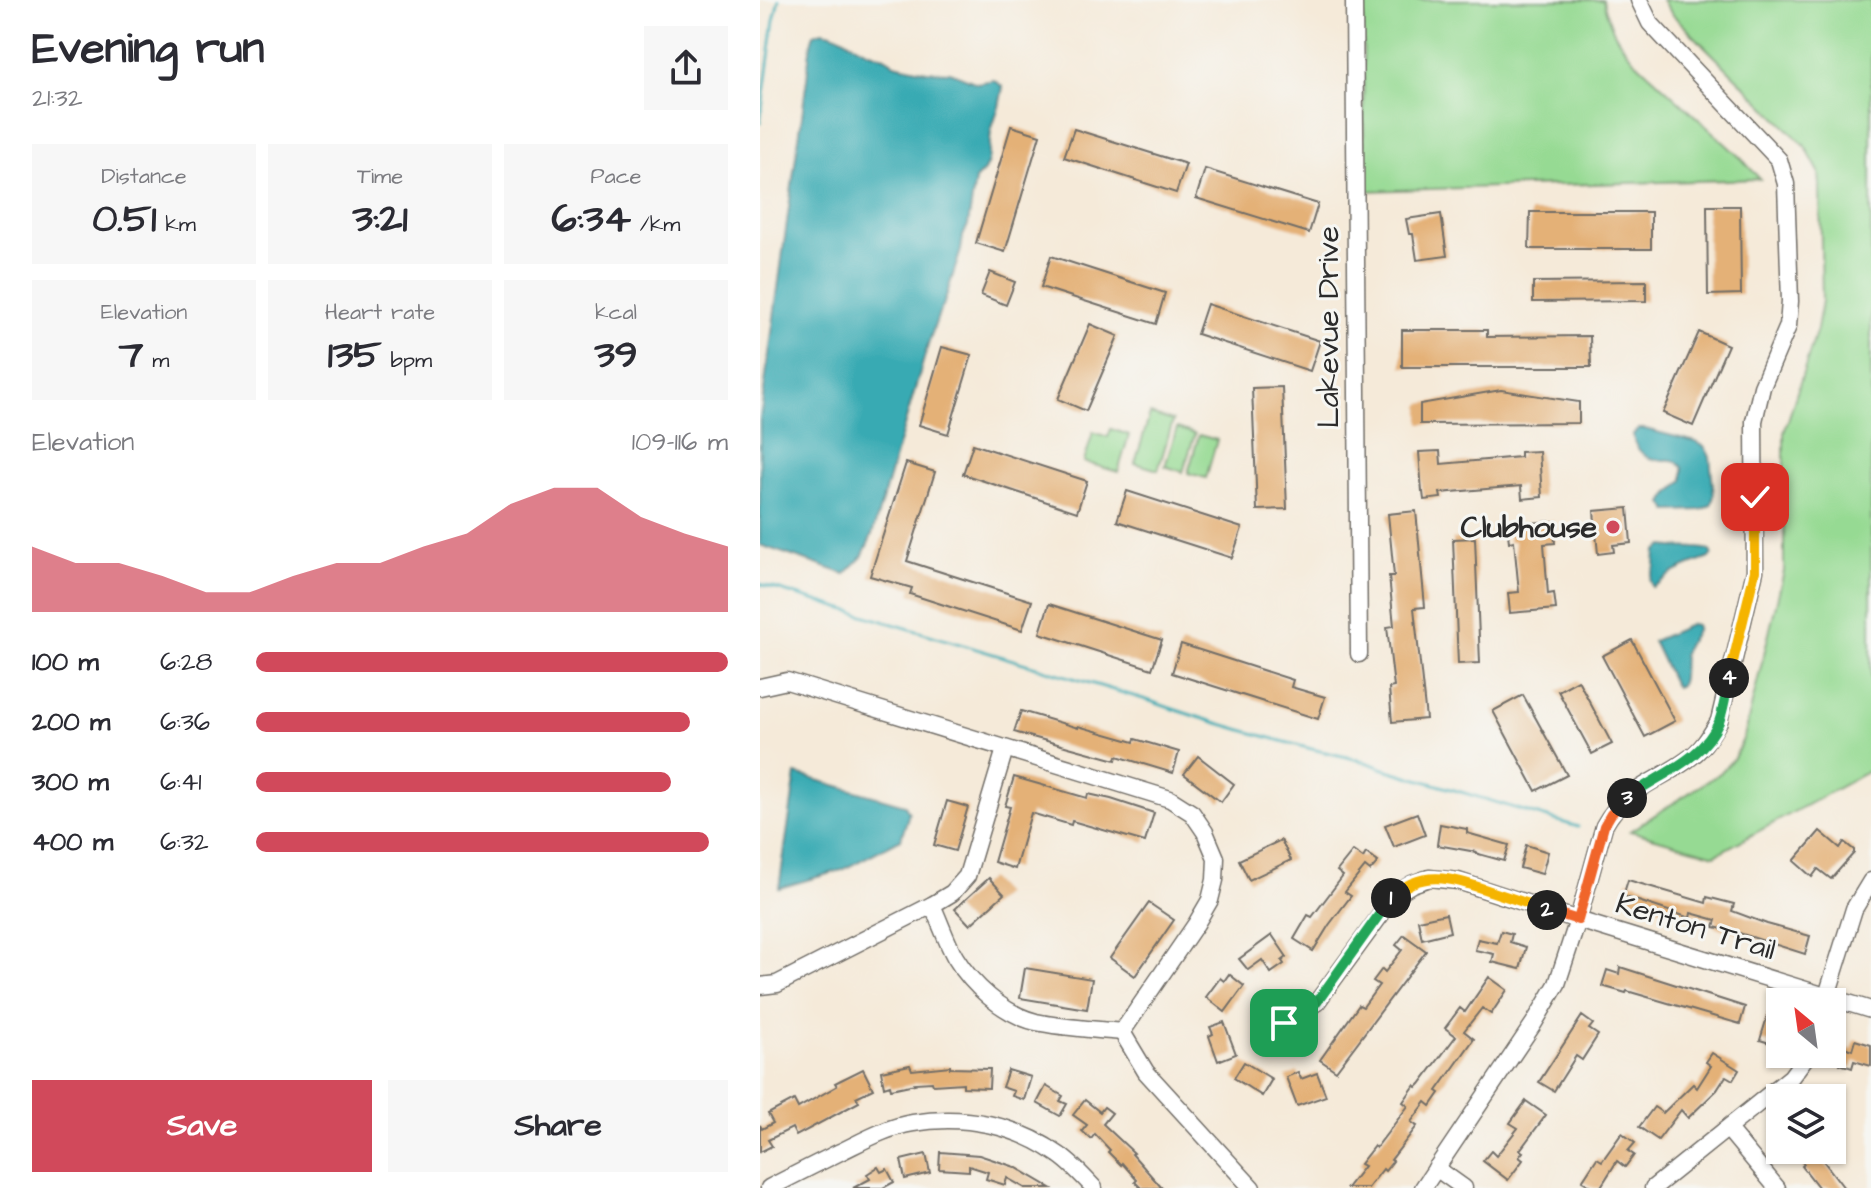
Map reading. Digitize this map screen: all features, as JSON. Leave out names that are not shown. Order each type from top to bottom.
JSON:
[{"type":"street","name":"Lakevue Drive","points":[[1354,0],[1359,654]]},
{"type":"street","points":[[1423,1188],[1548,1002],[1578,920],[1604,826],[1611,814],[1620,802],[1689,759],[1706,743],[1719,721],[1755,571],[1754,421],[1762,387],[1788,326],[1786,184],[1779,160],[1650,23],[1639,0]]},
{"type":"street","points":[[760,687],[787,681],[1170,799],[1192,813],[1205,832],[1216,858],[1210,900],[1122,1032]]},
{"type":"street","points":[[760,986],[777,984],[952,893],[967,876],[1005,749]]},
{"type":"street","name":"Kenton Trail","points":[[1284,1023],[1317,1002],[1389,900],[1404,888],[1422,880],[1438,878],[1458,881],[1791,988]]},
{"type":"street","points":[[1829,988],[1854,909],[1871,881]]},
{"type":"street","points":[[932,905],[953,954],[965,973],[1005,1009],[1034,1021],[1122,1032]]},
{"type":"street","name":"Kenton Trail","points":[[1846,1004],[1871,1010]]},
{"type":"street","points":[[1122,1032],[1146,1072],[1252,1188]]},
{"type":"street","points":[[1653,1188],[1791,1077],[1798,1068]]},
{"type":"street","points":[[769,1188],[873,1136],[911,1123],[947,1120],[1005,1127],[1031,1138],[1059,1155],[1094,1188]]},
{"type":"street","points":[[1728,1129],[1777,1188]]},
{"type":"street","points":[[1436,1168],[1464,1188]]},
{"type":"green space","points":[[1363,0],[1603,0],[1614,32],[1633,59],[1760,179],[1364,191]]},
{"type":"green space","points":[[1662,0],[1871,0],[1871,770],[1715,855],[1630,831],[1720,773],[1734,758],[1744,737],[1784,571],[1784,433],[1817,329],[1822,301],[1820,187],[1819,172],[1805,146],[1672,14]]},
{"type":"green space","points":[[1150,414],[1173,421],[1158,470],[1135,463]]},
{"type":"green space","points":[[1177,428],[1195,434],[1183,472],[1165,466]]},
{"type":"green space","points":[[1111,429],[1129,435],[1118,472],[1084,462],[1093,432],[1108,437]]},
{"type":"green space","points":[[1199,435],[1217,440],[1206,478],[1188,473]]},
{"type":"water","points":[[822,31],[839,36],[894,64],[950,72],[977,83],[994,80],[1003,87],[991,131],[988,162],[975,180],[961,250],[928,345],[872,535],[862,557],[845,574],[760,545],[760,420],[810,50],[814,34]]},
{"type":"water","points":[[1639,429],[1696,442],[1705,447],[1710,457],[1714,496],[1711,505],[1701,510],[1668,511],[1663,503],[1683,480],[1683,468],[1675,461],[1652,459],[1642,453],[1633,438]]},
{"type":"water","points":[[1664,546],[1704,549],[1712,554],[1652,587],[1650,580],[1656,551]]},
{"type":"water","points":[[1692,624],[1697,628],[1683,653],[1682,678],[1676,687],[1653,641]]},
{"type":"water","points":[[796,774],[905,805],[909,813],[901,839],[842,870],[779,888]]},
{"type":"building","points":[[1011,126],[1040,135],[1005,252],[976,243]]},
{"type":"building","points":[[1074,129],[1186,164],[1176,193],[1064,157]]},
{"type":"building","points":[[1205,169],[1318,204],[1309,233],[1196,198]]},
{"type":"building","points":[[1707,206],[1740,206],[1741,294],[1708,295]]},
{"type":"building","points":[[1530,212],[1651,212],[1651,249],[1529,249]]},
{"type":"building","points":[[1441,214],[1447,256],[1417,260],[1413,234],[1409,234],[1406,219]]},
{"type":"building","points":[[1051,256],[1165,293],[1156,324],[1041,287]]},
{"type":"building","points":[[990,272],[1015,282],[1006,305],[981,295]]},
{"type":"building","points":[[1646,281],[1646,301],[1533,302],[1533,282]]},
{"type":"building","points":[[1207,304],[1320,341],[1310,371],[1197,334]]},
{"type":"building","points":[[1090,324],[1118,336],[1086,411],[1058,399]]},
{"type":"building","points":[[1402,330],[1487,330],[1487,337],[1590,336],[1591,367],[1402,367]]},
{"type":"building","points":[[1699,332],[1728,345],[1693,426],[1663,413]]},
{"type":"building","points":[[942,347],[972,355],[948,434],[919,425]]},
{"type":"building","points":[[1282,387],[1287,509],[1257,510],[1252,388]]},
{"type":"building","points":[[1501,390],[1579,402],[1579,423],[1420,424],[1420,404]]},
{"type":"building","points":[[973,444],[1087,481],[1077,512],[963,474]]},
{"type":"building","points":[[1440,451],[1441,464],[1520,457],[1520,452],[1539,451],[1542,497],[1522,499],[1521,486],[1440,493],[1441,498],[1424,500],[1419,452]]},
{"type":"building","points":[[906,463],[935,472],[907,561],[1032,601],[1022,630],[910,594],[912,588],[870,576]]},
{"type":"building","points":[[1127,491],[1242,528],[1232,558],[1117,521]]},
{"type":"building","name":"Clubhouse","points":[[1628,508],[1631,543],[1613,545],[1614,552],[1598,554],[1594,511]]},
{"type":"building","points":[[1416,511],[1425,607],[1414,608],[1426,719],[1392,722],[1389,688],[1394,687],[1387,627],[1394,626],[1389,576],[1394,576],[1388,514]]},
{"type":"building","points":[[1553,521],[1555,543],[1544,544],[1548,594],[1554,593],[1556,609],[1510,613],[1508,593],[1519,592],[1514,541],[1509,542],[1507,525]]},
{"type":"building","points":[[1475,538],[1480,663],[1458,664],[1453,539]]},
{"type":"building","points":[[1049,604],[1162,640],[1152,669],[1040,633]]},
{"type":"building","points":[[1632,640],[1675,721],[1645,737],[1602,656]]},
{"type":"building","points":[[1181,644],[1293,680],[1291,687],[1325,697],[1318,719],[1172,673]]},
{"type":"building","points":[[1578,680],[1612,744],[1592,754],[1558,691]]},
{"type":"building","points":[[1523,695],[1567,775],[1536,791],[1493,711]]},
{"type":"building","points":[[1021,711],[1179,752],[1173,773],[1117,756],[1116,760],[1014,732]]},
{"type":"building","points":[[1198,756],[1234,784],[1221,802],[1184,774]]},
{"type":"building","points":[[1014,777],[1087,798],[1088,794],[1111,799],[1154,813],[1145,842],[1031,813],[1015,869],[994,862],[1010,807],[1005,806]]},
{"type":"building","points":[[947,801],[968,807],[955,851],[934,845]]},
{"type":"building","points":[[1417,813],[1425,835],[1394,847],[1385,825]]},
{"type":"building","points":[[1440,824],[1467,829],[1467,833],[1509,845],[1504,861],[1437,845]]},
{"type":"building","points":[[1820,831],[1840,848],[1844,842],[1854,850],[1831,879],[1818,869],[1812,877],[1794,861]]},
{"type":"building","points":[[1281,840],[1291,860],[1249,880],[1239,860]]},
{"type":"building","points":[[1526,845],[1548,852],[1542,874],[1520,868]]},
{"type":"building","points":[[1353,851],[1363,858],[1366,853],[1378,862],[1370,871],[1365,867],[1345,892],[1351,896],[1313,951],[1294,939],[1308,915],[1312,917],[1343,876],[1337,871]]},
{"type":"building","points":[[989,878],[1004,894],[970,925],[955,909]]},
{"type":"building","points":[[1628,880],[1706,903],[1707,897],[1734,904],[1732,911],[1810,936],[1805,954],[1714,927],[1716,920],[1691,913],[1690,918],[1623,896]]},
{"type":"building","points":[[1149,903],[1174,920],[1135,976],[1110,958]]},
{"type":"building","points":[[1446,914],[1450,932],[1422,939],[1418,920]]},
{"type":"building","points":[[1501,931],[1512,934],[1510,942],[1526,947],[1520,969],[1492,962],[1494,954],[1475,950],[1478,939],[1497,943]]},
{"type":"building","points":[[1272,935],[1287,957],[1282,961],[1284,964],[1271,973],[1262,960],[1248,970],[1239,959]]},
{"type":"building","points":[[1404,935],[1426,951],[1336,1071],[1320,1060],[1359,1005],[1363,1007],[1379,985],[1373,981],[1382,969],[1385,972],[1402,950],[1396,945]]},
{"type":"building","points":[[1620,967],[1745,1007],[1740,1024],[1602,986],[1607,970],[1619,974]]},
{"type":"building","points":[[1025,968],[1092,979],[1087,1009],[1020,998]]},
{"type":"building","points":[[1229,974],[1244,986],[1225,1012],[1206,997],[1220,978],[1224,981]]},
{"type":"building","points":[[1489,977],[1507,990],[1491,1014],[1482,1008],[1464,1031],[1474,1039],[1437,1091],[1440,1093],[1431,1106],[1426,1102],[1411,1122],[1417,1126],[1385,1171],[1383,1169],[1368,1188],[1347,1188],[1364,1166],[1360,1164],[1408,1106],[1403,1102],[1415,1085],[1420,1084],[1456,1036],[1445,1028],[1460,1008],[1465,1012]]},
{"type":"building","points":[[1582,1016],[1593,1024],[1589,1029],[1598,1035],[1582,1060],[1576,1056],[1554,1091],[1539,1082]]},
{"type":"building","points":[[1766,1021],[1766,1042],[1760,1040]]},
{"type":"building","points":[[1224,1022],[1236,1054],[1218,1061],[1209,1036],[1213,1034],[1210,1027]]},
{"type":"building","points":[[1855,1040],[1871,1045],[1871,1066],[1854,1061],[1852,1068],[1846,1066],[1846,1047],[1852,1050]]},
{"type":"building","points":[[1712,1053],[1739,1070],[1733,1080],[1726,1076],[1717,1090],[1688,1118],[1681,1110],[1658,1140],[1639,1127],[1654,1107],[1663,1113],[1693,1084],[1697,1088],[1711,1066],[1706,1062]]},
{"type":"building","points":[[1244,1062],[1272,1079],[1262,1096],[1234,1078]]},
{"type":"building","points":[[910,1065],[912,1070],[950,1066],[990,1069],[989,1088],[963,1087],[963,1083],[933,1085],[932,1082],[891,1089],[890,1085],[884,1087],[881,1071]]},
{"type":"building","points":[[863,1069],[873,1089],[856,1097],[859,1102],[796,1136],[792,1128],[768,1140],[772,1146],[760,1152],[760,1125],[762,1129],[773,1123],[768,1114],[794,1100],[798,1108],[837,1086],[835,1083]]},
{"type":"building","points":[[1008,1070],[1031,1077],[1024,1100],[1012,1096],[1014,1091],[1002,1087]]},
{"type":"building","points":[[1298,1072],[1301,1079],[1317,1073],[1326,1096],[1297,1106],[1286,1077]]},
{"type":"building","points":[[1046,1086],[1063,1096],[1060,1101],[1067,1104],[1060,1116],[1037,1103]]},
{"type":"building","points":[[1085,1100],[1100,1112],[1104,1107],[1112,1113],[1103,1124],[1134,1153],[1162,1188],[1141,1188],[1095,1134],[1091,1139],[1082,1131],[1087,1125],[1073,1115]]},
{"type":"building","points":[[1526,1101],[1546,1115],[1520,1150],[1523,1152],[1519,1157],[1523,1160],[1508,1180],[1483,1161],[1491,1151],[1496,1156],[1518,1128],[1510,1123]]},
{"type":"building","points":[[1622,1133],[1635,1143],[1628,1151],[1634,1155],[1625,1167],[1617,1161],[1600,1188],[1582,1181],[1597,1158],[1602,1161]]},
{"type":"building","points":[[940,1152],[979,1155],[1015,1167],[1051,1188],[1025,1188],[1007,1178],[1005,1185],[986,1179],[988,1172],[969,1166],[969,1171],[939,1169]]},
{"type":"building","points":[[926,1154],[930,1173],[905,1179],[901,1160]]},
{"type":"building","points":[[1826,1164],[1844,1188],[1819,1188],[1802,1166]]},
{"type":"building","points":[[878,1167],[881,1172],[887,1169],[894,1182],[883,1188],[853,1188],[870,1179],[867,1174]]},
{"type":"waterway","points":[[760,123],[779,0]]},
{"type":"waterway","points":[[760,584],[1226,726],[1362,761],[1578,827]]},
{"type":"place","name":"Clubhouse","points":[[1613,527]]},
{"type":"route","points":[[1284,1023],[1317,1002],[1389,900],[1404,888],[1422,880],[1438,878],[1458,881],[1578,920],[1604,826],[1611,814],[1620,802],[1689,759],[1706,743],[1719,721],[1755,571],[1755,497]]}]
